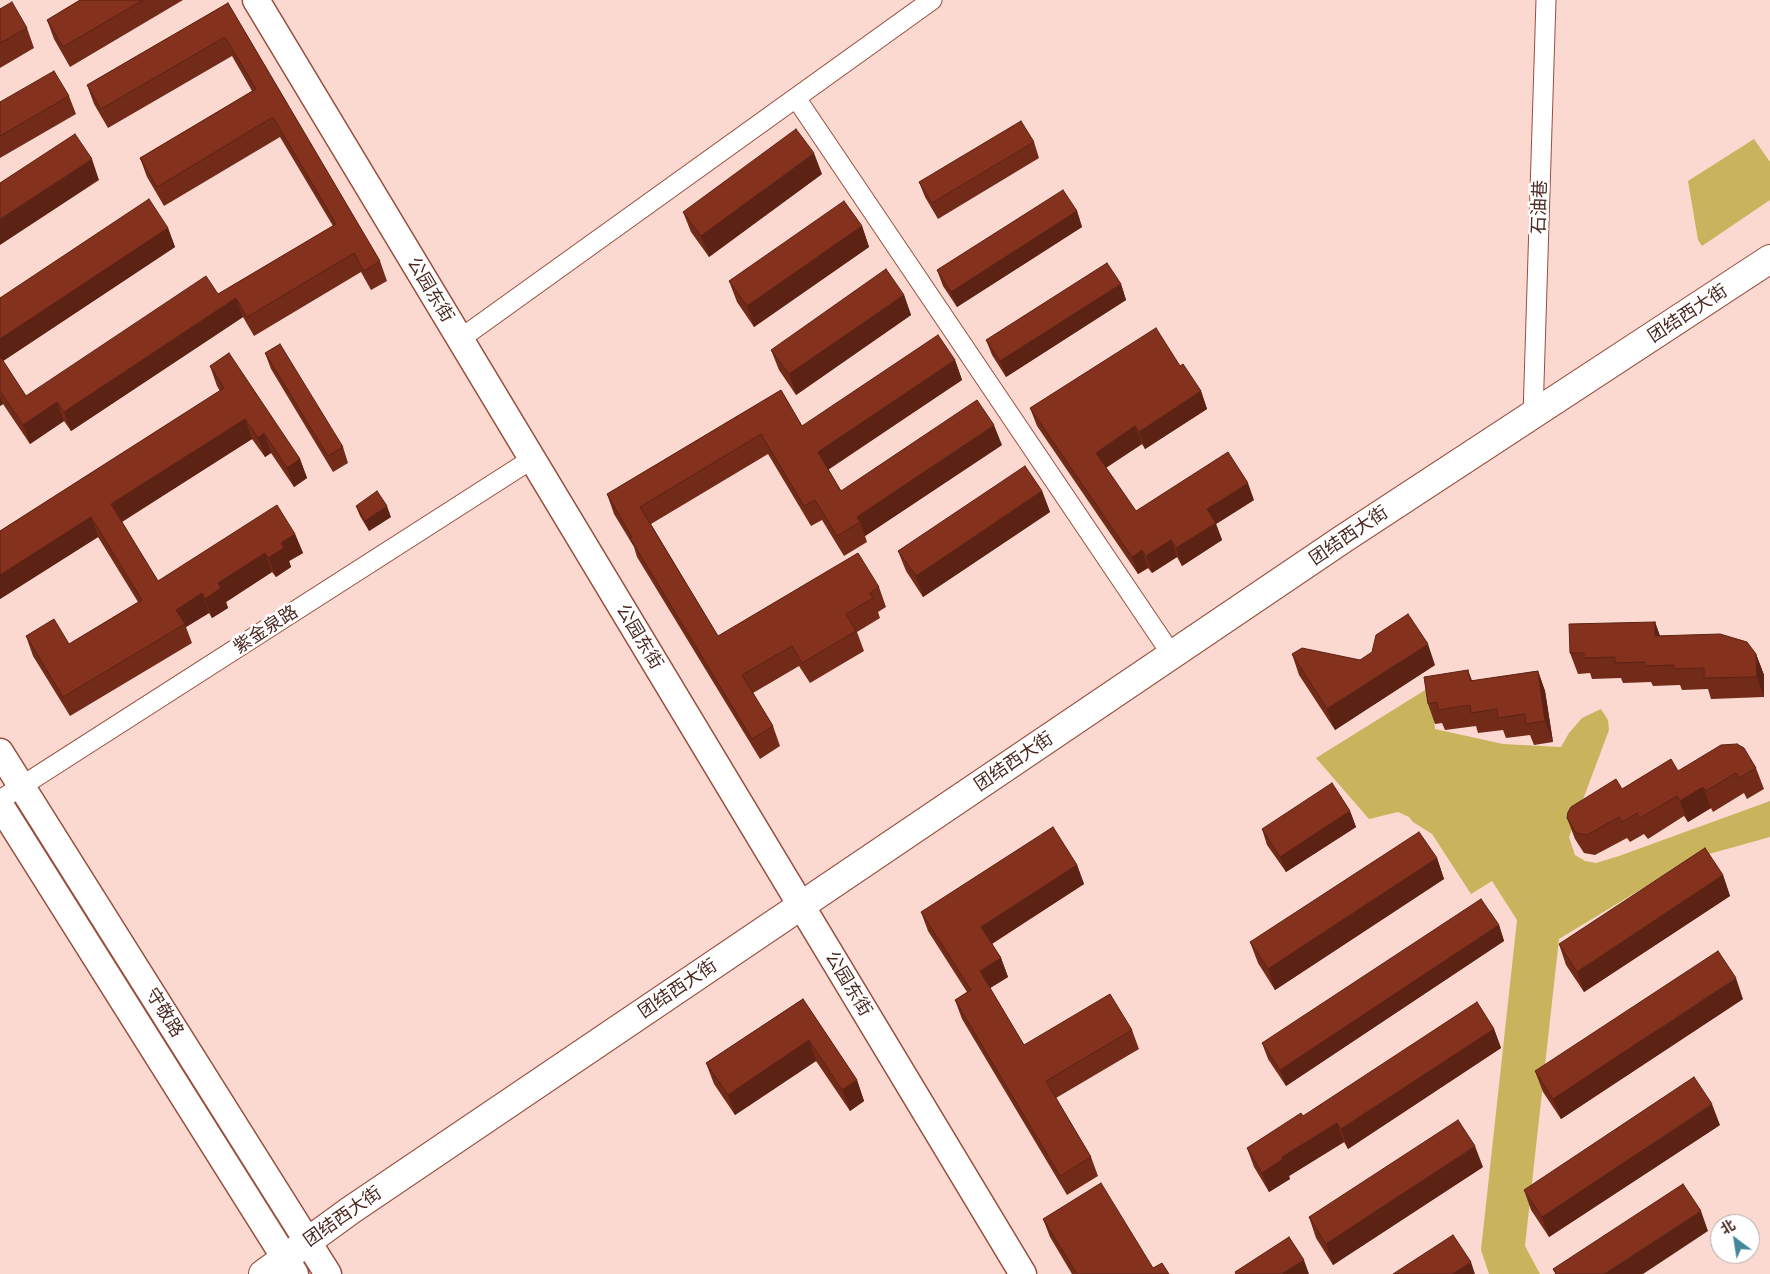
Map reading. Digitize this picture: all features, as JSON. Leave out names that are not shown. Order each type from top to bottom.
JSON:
[{"type":"main road","name":"团结西大街","points":[[263,1274],[292,1270],[318,1258],[1172,655],[1770,259]]},
{"type":"main road","name":"团结西大街","points":[[806,914],[1770,281]]},
{"type":"street","name":"公园东街","points":[[256,0],[1023,1274]]},
{"type":"street","points":[[460,339],[932,0]]},
{"type":"street","name":"石油巷","points":[[1534,415],[1546,0]]},
{"type":"street","points":[[796,98],[1172,655]]},
{"type":"street","name":"紫金泉路","points":[[0,800],[532,459]]},
{"type":"street","name":"守敬路","points":[[0,752],[318,1258]]},
{"type":"street","name":"守敬路","points":[[0,805],[292,1270]]},
{"type":"shaded area","points":[[1754,139],[1770,162],[1770,200],[1702,246],[1698,240],[1688,181]]},
{"type":"shaded area","points":[[1430,687],[1435,729],[1503,744],[1561,747],[1569,733],[1582,718],[1601,709],[1608,720],[1609,730],[1569,837],[1575,855],[1585,861],[1596,863],[1619,856],[1770,801],[1770,837],[1691,859],[1559,939],[1525,1246],[1540,1274],[1489,1274],[1481,1250],[1517,920],[1492,881],[1471,894],[1432,834],[1413,822],[1409,817],[1398,812],[1369,819],[1316,758]]},
{"type":"building","points":[[80,0],[143,0],[63,47],[47,20]]},
{"type":"building","points":[[12,2],[27,28],[0,43],[0,9]]},
{"type":"building","points":[[228,3],[380,261],[364,271],[354,253],[247,317],[236,298],[64,412],[57,402],[23,425],[0,391],[0,356],[26,396],[206,276],[218,294],[336,224],[273,117],[157,187],[140,158],[256,89],[225,37],[101,109],[87,85]]},
{"type":"building","points":[[54,71],[69,96],[0,136],[0,102]]},
{"type":"building","points":[[1021,121],[1034,142],[932,203],[919,182]]},
{"type":"building","points":[[796,129],[814,153],[701,236],[683,212]]},
{"type":"building","points":[[75,134],[92,159],[0,219],[0,183]]},
{"type":"building","points":[[1063,190],[1077,211],[951,292],[937,270]]},
{"type":"building","points":[[149,199],[168,228],[0,339],[0,298]]},
{"type":"building","points":[[844,201],[862,226],[747,306],[729,281]]},
{"type":"building","points":[[1107,263],[1121,284],[1000,361],[986,340]]},
{"type":"building","points":[[886,269],[904,295],[789,374],[771,350]]},
{"type":"building","points":[[1156,328],[1180,366],[1183,364],[1201,391],[1139,432],[1135,426],[1096,453],[1136,511],[1228,452],[1248,483],[1207,509],[1216,523],[1176,548],[1171,540],[1146,556],[1142,550],[1132,557],[1030,408]]},
{"type":"building","points":[[938,335],[955,360],[818,452],[841,491],[977,400],[994,425],[857,517],[860,522],[837,536],[815,500],[804,506],[761,434],[640,507],[718,636],[858,553],[879,587],[870,593],[873,598],[846,614],[856,631],[802,663],[792,646],[742,675],[773,726],[752,739],[630,538],[632,537],[607,494],[781,390],[802,426]]},
{"type":"building","points":[[280,344],[343,447],[328,456],[265,353]]},
{"type":"building","points":[[229,353],[300,459],[287,468],[264,433],[258,438],[245,419],[111,504],[158,581],[277,505],[295,534],[281,543],[284,548],[268,558],[265,553],[218,583],[221,588],[205,599],[202,593],[176,610],[185,624],[63,697],[26,636],[54,619],[69,644],[142,600],[91,517],[0,575],[0,531],[224,388],[210,366]]},
{"type":"building","points":[[1025,466],[1042,491],[916,576],[898,551]]},
{"type":"building","points":[[377,491],[387,506],[365,521],[356,506]]},
{"type":"building","points":[[1408,614],[1428,644],[1327,709],[1292,654],[1302,648],[1360,660],[1372,652],[1376,635]]},
{"type":"building","points":[[1655,622],[1655,636],[1720,634],[1747,642],[1756,654],[1757,677],[1704,678],[1704,668],[1674,669],[1674,665],[1645,666],[1645,662],[1615,663],[1615,657],[1584,658],[1584,653],[1570,653],[1569,624]]},
{"type":"building","points":[[1468,670],[1470,681],[1538,671],[1545,721],[1526,724],[1525,714],[1498,718],[1497,709],[1471,713],[1470,705],[1438,710],[1437,702],[1428,704],[1424,677]]},
{"type":"building","points":[[1737,744],[1744,748],[1756,768],[1739,778],[1736,773],[1706,791],[1703,787],[1680,801],[1677,796],[1640,818],[1637,813],[1622,822],[1619,817],[1587,835],[1576,833],[1567,818],[1571,807],[1616,779],[1622,789],[1671,759],[1678,771],[1721,745]]},
{"type":"building","points":[[1332,783],[1350,811],[1280,857],[1262,829]]},
{"type":"building","points":[[1053,827],[1077,865],[981,927],[1001,958],[980,971],[1024,1045],[1110,994],[1132,1030],[1046,1081],[1091,1157],[1060,1176],[955,1000],[971,990],[921,912]]},
{"type":"building","points":[[1419,832],[1437,858],[1268,969],[1250,942]]},
{"type":"building","points":[[1705,848],[1723,875],[1577,972],[1559,944]]},
{"type":"building","points":[[1481,899],[1499,925],[1280,1070],[1262,1043]]},
{"type":"building","points":[[1718,951],[1736,978],[1553,1099],[1535,1071]]},
{"type":"building","points":[[803,999],[857,1080],[842,1090],[809,1040],[728,1095],[706,1063]]},
{"type":"building","points":[[1477,1002],[1494,1029],[1341,1129],[1337,1123],[1282,1157],[1283,1159],[1262,1173],[1247,1148],[1301,1113],[1303,1116]]},
{"type":"building","points":[[1694,1077],[1712,1104],[1542,1217],[1524,1190]]},
{"type":"building","points":[[1458,1120],[1475,1146],[1326,1244],[1309,1217]]},
{"type":"building","points":[[1101,1183],[1153,1268],[1162,1263],[1169,1274],[1077,1274],[1043,1219]]},
{"type":"building","points":[[1683,1184],[1701,1211],[1604,1274],[1556,1274],[1553,1269]]},
{"type":"building","points":[[1453,1235],[1471,1262],[1452,1274],[1393,1274]]},
{"type":"building","points":[[1289,1237],[1304,1260],[1281,1274],[1236,1274],[1235,1272]]}]
